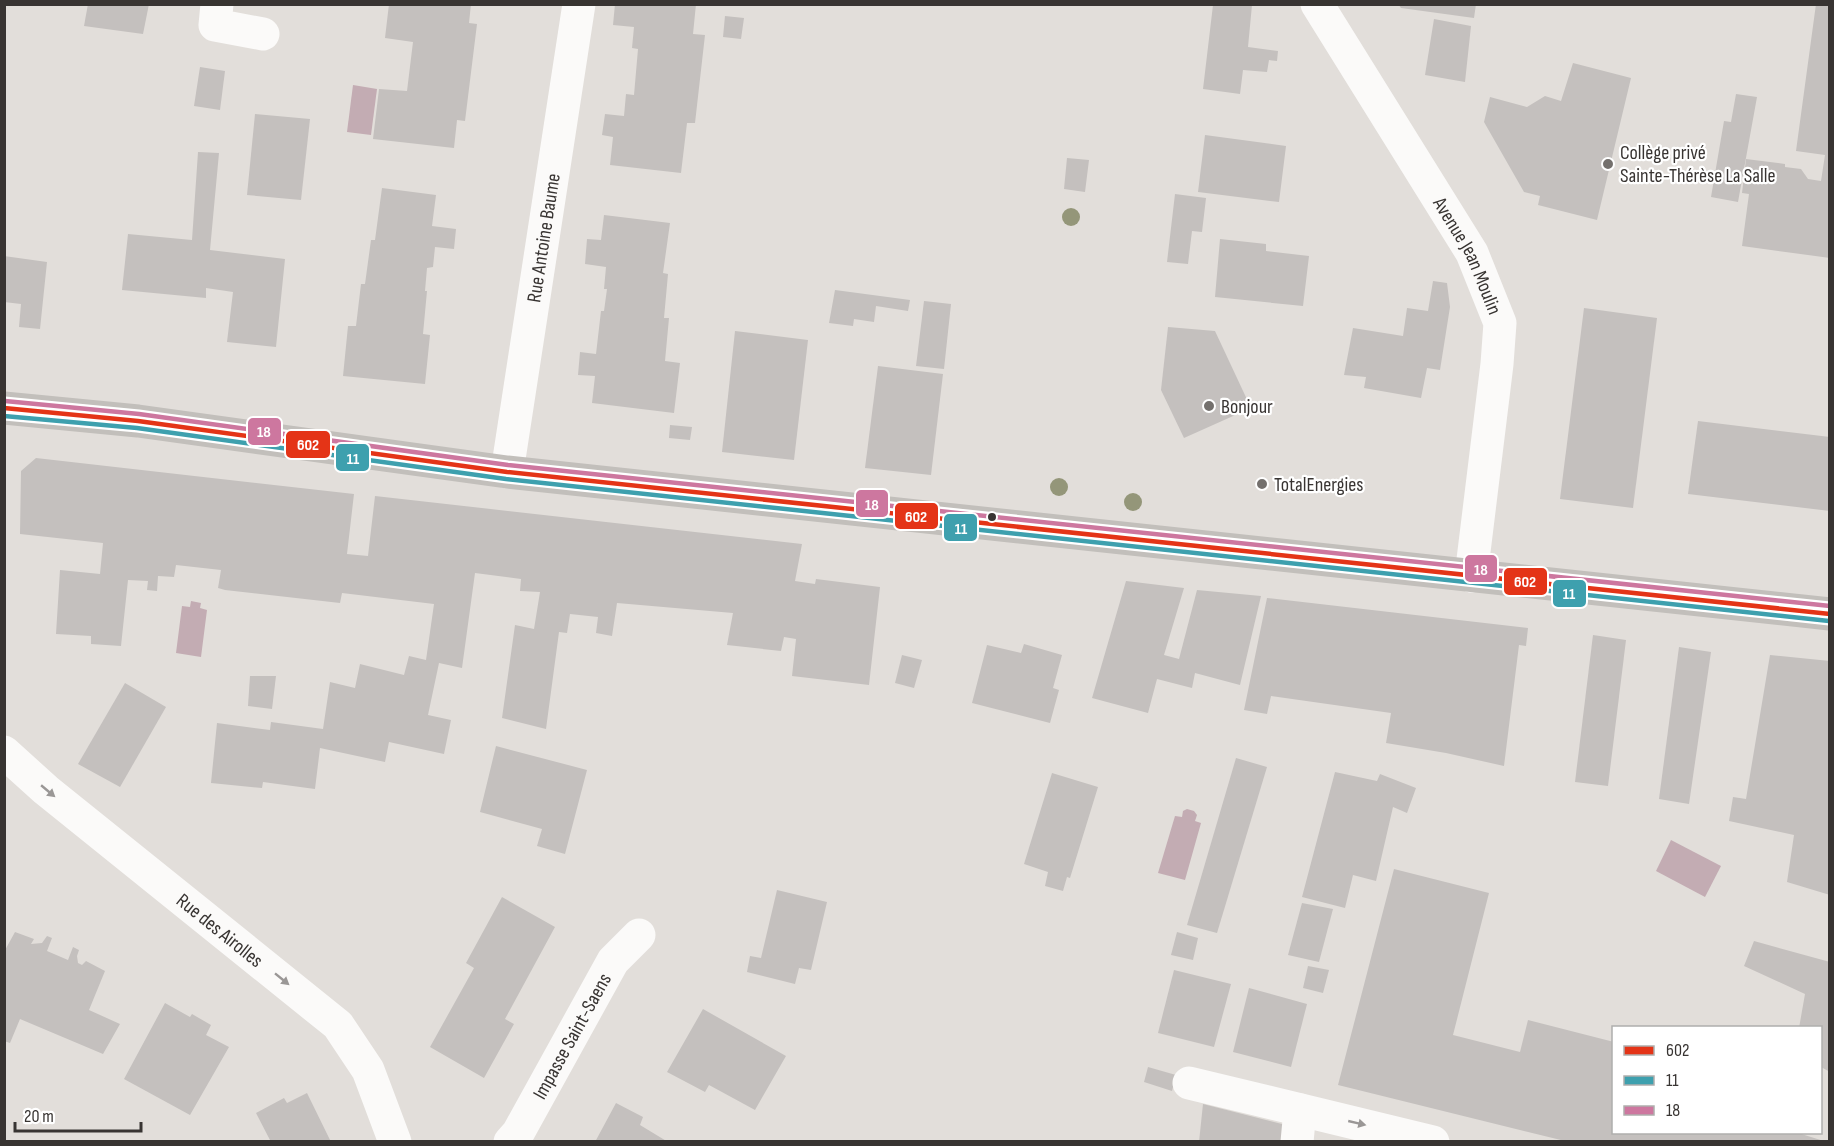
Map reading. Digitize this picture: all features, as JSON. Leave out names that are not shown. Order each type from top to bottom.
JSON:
[{"type":"main road","points":[[4,408],[138,421],[507,472],[1830,614]]},
{"type":"street","points":[[217,4],[215,25],[263,34]]},
{"type":"street","name":"Rue Antoine Baume","points":[[507,472],[579,4]]},
{"type":"street","name":"Avenue Jean Moulin","points":[[1317,4],[1472,253],[1500,323],[1471,576]]},
{"type":"street","name":"Rue des Airolles","points":[[4,752],[46,790],[338,1025],[368,1070],[394,1142]]},
{"type":"street","name":"Impasse Saint-Saens","points":[[510,1142],[518,1133],[613,961],[639,935]]},
{"type":"street","points":[[1189,1083],[1298,1126],[1433,1142]]},
{"type":"shaded area","points":[[353,85],[377,89],[371,135],[347,132]]},
{"type":"shaded area","points":[[191,601],[201,603],[200,608],[207,610],[201,657],[176,653],[182,606],[190,607]]},
{"type":"shaded area","points":[[1187,809],[1194,811],[1197,815],[1195,821],[1201,823],[1185,880],[1158,873],[1175,816],[1182,817],[1183,811]]},
{"type":"shaded area","points":[[1671,840],[1721,866],[1705,897],[1656,871]]},
{"type":"building","points":[[88,4],[149,4],[143,34],[84,26]]},
{"type":"building","points":[[389,4],[471,4],[469,23],[477,24],[465,121],[457,120],[454,148],[373,139],[379,89],[407,91],[413,42],[385,38]]},
{"type":"building","points":[[615,4],[696,4],[693,34],[705,35],[695,123],[687,123],[681,173],[610,165],[613,137],[602,135],[605,114],[624,116],[626,94],[634,95],[638,49],[632,48],[634,27],[613,25]]},
{"type":"building","points":[[1398,4],[1476,4],[1474,18],[1401,8]]},
{"type":"building","points":[[1816,4],[1830,4],[1830,258],[1742,246],[1749,194],[1742,193],[1746,159],[1785,164],[1785,167],[1801,169],[1808,179],[1821,181],[1825,155],[1796,151]]},
{"type":"building","points":[[1213,5],[1252,5],[1248,47],[1278,51],[1277,61],[1269,60],[1267,72],[1243,70],[1240,94],[1203,89]]},
{"type":"building","points":[[725,16],[744,18],[741,39],[723,37]]},
{"type":"building","points":[[1434,19],[1471,26],[1465,82],[1425,75]]},
{"type":"building","points":[[1573,63],[1631,78],[1597,220],[1538,205],[1540,196],[1524,192],[1484,122],[1490,97],[1527,107],[1545,96],[1561,101]]},
{"type":"building","points":[[200,67],[225,71],[220,110],[194,106]]},
{"type":"building","points":[[1736,94],[1757,97],[1738,202],[1711,197],[1724,121],[1731,122]]},
{"type":"building","points":[[255,114],[310,119],[301,200],[247,195]]},
{"type":"building","points":[[1205,135],[1286,146],[1279,202],[1198,192]]},
{"type":"building","points":[[198,152],[219,153],[210,250],[285,259],[276,347],[227,342],[233,292],[206,288],[206,298],[122,290],[128,234],[192,240]]},
{"type":"building","points":[[1067,158],[1089,160],[1085,192],[1064,189]]},
{"type":"building","points":[[382,188],[436,195],[432,226],[456,229],[454,249],[435,247],[433,267],[427,268],[423,334],[430,335],[425,384],[343,376],[348,326],[356,326],[361,284],[365,284],[371,240],[375,240]]},
{"type":"building","points":[[1175,194],[1206,198],[1202,232],[1192,231],[1188,264],[1167,262]]},
{"type":"building","points":[[604,215],[670,223],[663,273],[668,274],[664,318],[669,318],[665,361],[680,363],[674,413],[592,403],[595,376],[578,375],[580,352],[596,354],[601,311],[604,311],[607,289],[604,289],[606,267],[585,264],[587,239],[601,240]]},
{"type":"building","points":[[1220,239],[1266,244],[1266,251],[1309,256],[1303,306],[1215,297]]},
{"type":"building","points":[[4,256],[47,262],[40,329],[19,327],[21,304],[4,302]]},
{"type":"building","points":[[1433,281],[1447,283],[1450,307],[1440,370],[1427,368],[1421,398],[1364,388],[1366,377],[1344,375],[1353,328],[1403,336],[1407,308],[1428,311]]},
{"type":"building","points":[[835,290],[910,300],[908,311],[876,306],[874,322],[854,319],[853,326],[829,323]]},
{"type":"building","points":[[924,301],[951,304],[944,369],[916,366]]},
{"type":"building","points":[[1584,308],[1657,318],[1633,508],[1560,499]]},
{"type":"building","points":[[1168,327],[1215,331],[1251,408],[1184,438],[1161,390]]},
{"type":"building","points":[[735,331],[808,340],[794,460],[722,452]]},
{"type":"building","points":[[878,366],[943,374],[931,475],[865,468]]},
{"type":"building","points":[[1698,421],[1830,437],[1830,511],[1688,494]]},
{"type":"building","points":[[670,425],[692,427],[690,440],[669,438]]},
{"type":"building","points":[[36,458],[354,494],[347,554],[368,556],[375,496],[802,544],[795,581],[815,584],[816,579],[880,587],[869,685],[792,676],[796,639],[784,637],[781,651],[727,645],[733,613],[617,603],[612,636],[596,633],[598,617],[570,614],[567,633],[559,632],[546,729],[502,718],[515,625],[534,629],[540,592],[520,591],[521,579],[475,573],[462,668],[439,663],[428,715],[451,720],[444,754],[389,742],[385,762],[320,748],[315,789],[263,782],[262,788],[211,783],[217,723],[270,730],[271,722],[323,729],[330,682],[355,688],[360,664],[404,675],[409,656],[426,660],[434,604],[342,593],[340,603],[225,590],[218,588],[221,570],[176,565],[174,577],[158,576],[157,591],[147,590],[148,581],[128,580],[121,646],[91,644],[91,636],[56,634],[60,570],[100,574],[103,543],[20,534],[21,471]]},
{"type":"building","points":[[1126,581],[1184,588],[1164,655],[1179,659],[1197,590],[1261,596],[1240,685],[1195,673],[1192,688],[1157,679],[1148,713],[1092,698]]},
{"type":"building","points":[[1267,598],[1528,628],[1526,646],[1519,645],[1504,766],[1386,743],[1391,713],[1271,696],[1267,714],[1244,710]]},
{"type":"building","points":[[1593,635],[1626,640],[1608,786],[1575,782]]},
{"type":"building","points":[[1024,644],[1062,655],[1053,688],[1059,690],[1050,723],[972,703],[987,645],[1021,653]]},
{"type":"building","points":[[1679,647],[1711,652],[1689,804],[1659,799]]},
{"type":"building","points":[[902,655],[922,660],[914,688],[895,683]]},
{"type":"building","points":[[1770,655],[1830,661],[1830,895],[1787,882],[1794,835],[1729,821],[1733,797],[1746,799]]},
{"type":"building","points":[[250,676],[276,676],[272,709],[248,706]]},
{"type":"building","points":[[125,683],[166,707],[120,787],[78,764]]},
{"type":"building","points":[[496,746],[587,770],[565,854],[537,846],[542,829],[480,812]]},
{"type":"building","points":[[1236,758],[1267,767],[1217,933],[1187,925]]},
{"type":"building","points":[[1335,772],[1377,781],[1380,774],[1416,788],[1407,813],[1393,807],[1376,881],[1353,875],[1345,908],[1302,897]]},
{"type":"building","points":[[1052,773],[1098,787],[1070,878],[1067,877],[1063,891],[1045,886],[1048,872],[1024,864]]},
{"type":"building","points":[[1394,869],[1489,893],[1453,1035],[1520,1052],[1528,1020],[1612,1041],[1612,1134],[1801,1134],[1827,1142],[1569,1142],[1338,1085]]},
{"type":"building","points":[[777,890],[827,902],[811,970],[799,968],[795,984],[747,972],[750,956],[761,958]]},
{"type":"building","points":[[502,897],[555,927],[505,1019],[514,1024],[484,1078],[430,1047],[474,968],[466,963]]},
{"type":"building","points":[[1302,903],[1333,909],[1319,962],[1288,955]]},
{"type":"building","points":[[15,932],[34,939],[31,944],[42,943],[47,936],[52,938],[47,951],[68,960],[73,947],[79,950],[78,963],[82,965],[86,961],[105,971],[89,1010],[120,1024],[103,1054],[20,1019],[10,1043],[4,1041],[4,952]]},
{"type":"building","points":[[1177,932],[1198,938],[1193,960],[1171,955]]},
{"type":"building","points":[[1754,941],[1830,962],[1830,1072],[1822,1068],[1822,1026],[1799,1026],[1805,994],[1744,966]]},
{"type":"building","points":[[1308,966],[1329,970],[1323,993],[1303,988]]},
{"type":"building","points":[[1174,970],[1231,984],[1214,1047],[1158,1033]]},
{"type":"building","points":[[1249,988],[1307,1004],[1291,1067],[1233,1052]]},
{"type":"building","points":[[165,1003],[190,1017],[192,1014],[211,1025],[206,1035],[229,1047],[190,1115],[124,1079]]},
{"type":"building","points":[[703,1009],[786,1056],[755,1110],[709,1085],[705,1092],[667,1072]]},
{"type":"building","points":[[1148,1067],[1176,1075],[1172,1091],[1144,1082]]},
{"type":"building","points":[[307,1093],[331,1142],[271,1142],[256,1113],[284,1098],[287,1103]]},
{"type":"building","points":[[616,1103],[643,1117],[640,1125],[668,1142],[595,1142]]},
{"type":"building","points":[[1203,1104],[1286,1125],[1284,1142],[1199,1142]]},
{"type":"transit line","name":"18","points":[[5,401],[139,414],[508,465],[1830,606]]},
{"type":"transit line","name":"602","points":[[4,408],[138,421],[507,472],[1830,614]]},
{"type":"transit line","name":"11","points":[[4,416],[137,428],[506,479],[1829,621]]},
{"type":"place","name":"Collège privé Sainte-Thérèse La Salle","points":[[1608,164]]},
{"type":"place","name":"Bonjour","points":[[1209,406]]},
{"type":"place","name":"TotalEnergies","points":[[1262,484]]}]
